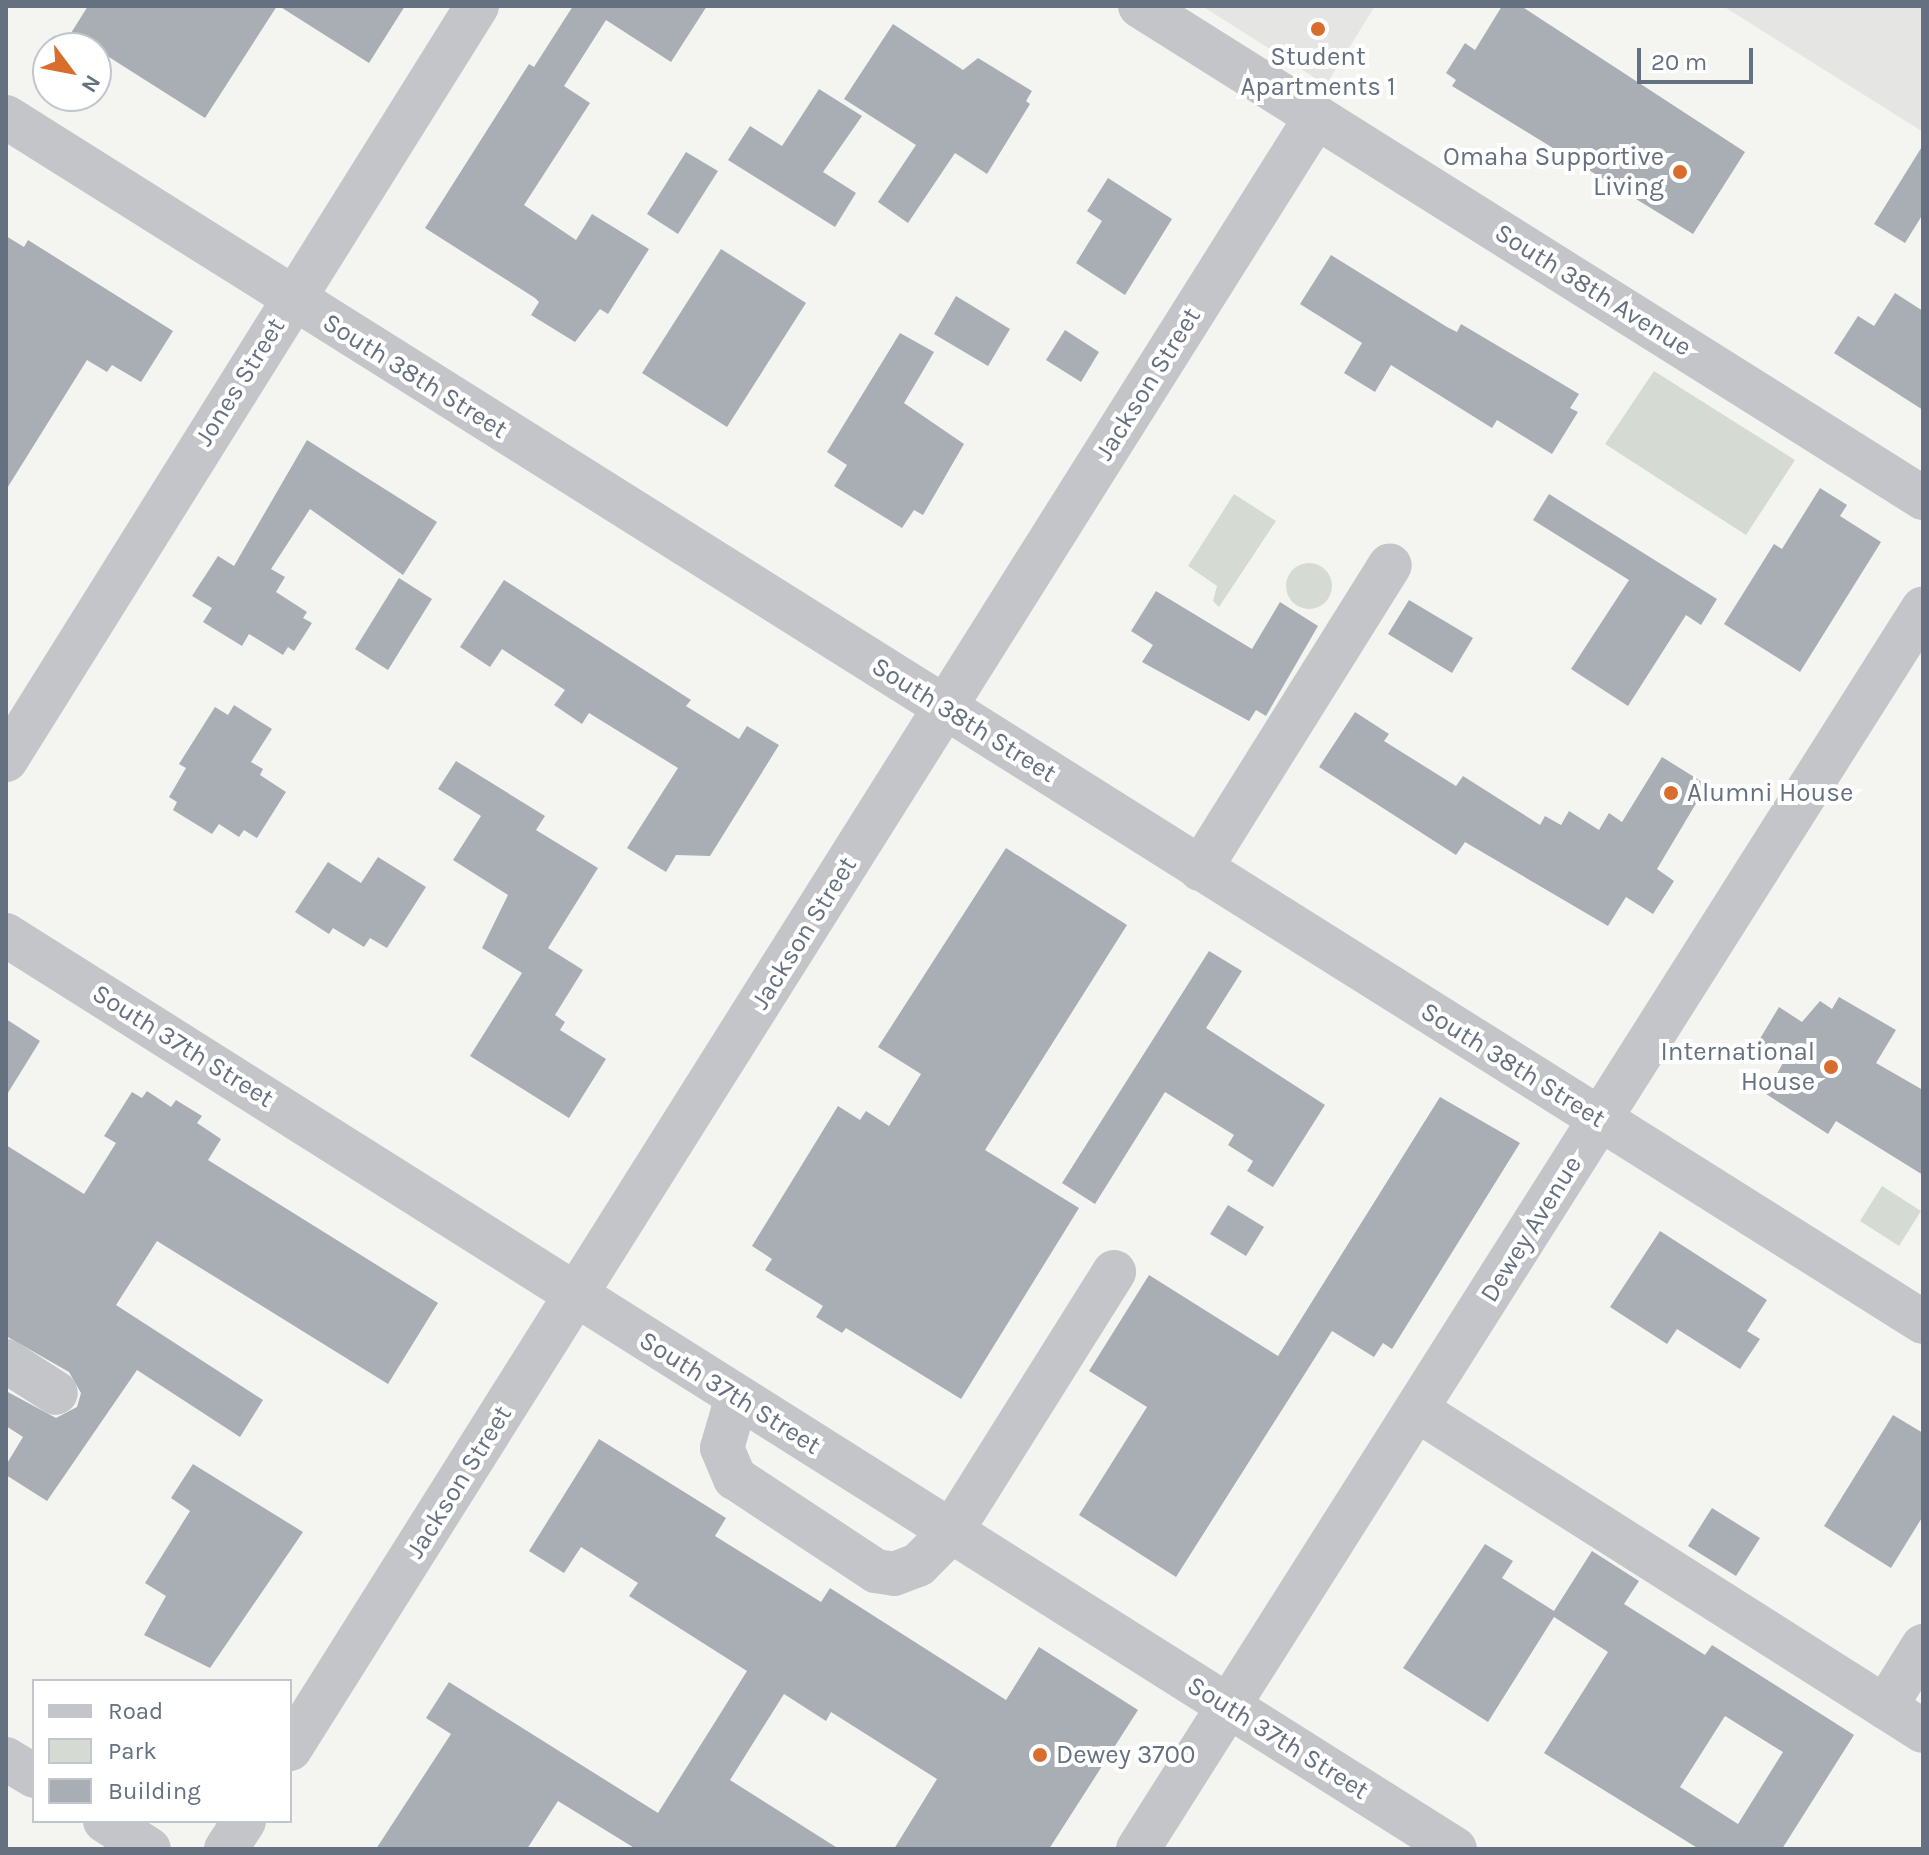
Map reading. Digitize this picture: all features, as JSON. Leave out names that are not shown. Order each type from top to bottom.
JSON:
[{"type":"street","name":"Jones Street","points":[[6,760],[477,6]]},
{"type":"street","name":"South 38th Avenue","points":[[1140,6],[1923,498]]},
{"type":"street","name":"South 38th Street","points":[[6,117],[1923,1322]]},
{"type":"street","name":"Jackson Street","points":[[292,1746],[1316,117]]},
{"type":"street","points":[[1200,869],[1390,565]]},
{"type":"street","name":"Dewey Avenue","points":[[1138,1849],[1923,608]]},
{"type":"street","name":"South 37th Street","points":[[6,935],[1455,1849]]},
{"type":"street","points":[[737,1397],[722,1448],[735,1478],[876,1571],[894,1574],[918,1565],[951,1532],[1114,1272]]},
{"type":"street","points":[[6,1361],[56,1393]]},
{"type":"street","points":[[1417,1410],[1923,1731]]},
{"type":"street","points":[[1885,1707],[1923,1646]]},
{"type":"street","points":[[6,1759],[32,1775]]},
{"type":"street","points":[[108,1823],[149,1849]]},
{"type":"street","points":[[226,1849],[243,1823]]},
{"type":"shaded area","points":[[1202,6],[1375,6],[1326,85]]},
{"type":"shaded area","points":[[1723,6],[1923,6],[1923,132]]},
{"type":"green space","points":[[1654,371],[1795,460],[1746,535],[1605,444]]},
{"type":"green space","points":[[1234,494],[1276,521],[1219,607],[1213,601],[1217,586],[1188,566]]},
{"type":"green space","points":[[1309,563],[1325,570],[1332,586],[1325,602],[1309,609],[1293,602],[1286,586],[1293,570]]},
{"type":"green space","points":[[1882,1186],[1921,1211],[1899,1246],[1860,1221]]},
{"type":"building","points":[[88,6],[277,6],[205,118],[112,59],[112,32],[72,32]]},
{"type":"building","points":[[279,6],[405,6],[369,63]]},
{"type":"building","points":[[573,6],[707,6],[671,62],[606,20],[564,86],[590,103],[524,205],[576,240],[592,214],[649,249],[608,314],[600,309],[575,342],[531,315],[539,302],[535,298],[425,228],[529,64],[534,67]]},
{"type":"building","points":[[1502,6],[1521,6],[1745,152],[1693,234],[1452,86],[1456,80],[1446,73],[1465,43],[1475,50]]},
{"type":"building","points":[[893,24],[963,70],[978,58],[1032,91],[1026,101],[1030,104],[987,174],[955,153],[908,223],[878,202],[916,145],[844,99]]},
{"type":"building","points":[[819,89],[862,116],[823,172],[856,193],[835,227],[728,160],[750,126],[782,146]]},
{"type":"building","points":[[1923,145],[1923,214],[1905,243],[1874,224]]},
{"type":"building","points":[[686,152],[718,171],[678,234],[647,214]]},
{"type":"building","points":[[1108,178],[1172,219],[1125,295],[1076,263],[1102,221],[1087,211]]},
{"type":"building","points":[[6,236],[24,247],[28,240],[173,331],[141,382],[112,365],[107,372],[87,360],[6,490]]},
{"type":"building","points":[[721,249],[806,303],[727,427],[642,373]]},
{"type":"building","points":[[1331,255],[1447,327],[1457,332],[1461,324],[1579,394],[1570,408],[1578,412],[1552,454],[1497,420],[1492,428],[1391,365],[1375,392],[1344,373],[1362,343],[1300,304]]},
{"type":"building","points":[[1895,293],[1923,311],[1923,410],[1834,353],[1858,316],[1874,326]]},
{"type":"building","points":[[956,296],[1010,329],[988,366],[934,334]]},
{"type":"building","points":[[1065,330],[1099,352],[1081,382],[1046,360]]},
{"type":"building","points":[[900,333],[934,352],[904,403],[964,444],[923,515],[914,510],[902,528],[834,486],[847,465],[827,452]]},
{"type":"building","points":[[307,440],[437,522],[403,575],[310,509],[271,569],[285,577],[276,592],[307,612],[303,618],[312,623],[294,651],[288,647],[283,655],[249,634],[242,646],[203,622],[212,608],[192,596],[218,556],[234,566]]},
{"type":"building","points":[[1820,488],[1847,505],[1840,516],[1881,542],[1800,672],[1724,624],[1774,544],[1782,549]]},
{"type":"building","points":[[1549,494],[1717,599],[1701,625],[1686,615],[1628,706],[1571,669],[1629,580],[1533,520]]},
{"type":"building","points":[[399,578],[432,599],[388,670],[355,649]]},
{"type":"building","points":[[504,580],[691,700],[686,706],[739,739],[747,726],[779,745],[710,856],[676,855],[666,872],[627,848],[678,768],[589,713],[582,724],[554,705],[565,690],[502,649],[490,667],[460,647]]},
{"type":"building","points":[[1156,591],[1252,649],[1280,602],[1318,626],[1266,716],[1256,710],[1249,721],[1142,662],[1153,645],[1131,631]]},
{"type":"building","points":[[1409,600],[1473,638],[1452,673],[1388,634]]},
{"type":"building","points":[[234,705],[272,729],[251,762],[263,769],[260,775],[286,792],[257,838],[244,830],[239,837],[219,824],[212,834],[173,810],[177,802],[169,797],[186,768],[179,764],[215,707],[228,715]]},
{"type":"building","points":[[1355,712],[1389,734],[1384,741],[1456,786],[1463,776],[1540,825],[1545,816],[1561,825],[1569,811],[1599,830],[1609,813],[1622,822],[1662,757],[1707,785],[1657,869],[1674,881],[1653,914],[1626,897],[1608,926],[1465,842],[1456,855],[1319,767]]},
{"type":"building","points":[[456,761],[545,816],[536,830],[598,868],[548,948],[583,970],[555,1015],[565,1022],[560,1030],[606,1059],[569,1118],[470,1056],[522,973],[482,948],[508,895],[453,860],[481,816],[438,789]]},
{"type":"building","points":[[1006,848],[1127,925],[985,1150],[1079,1208],[961,1399],[846,1328],[842,1333],[816,1317],[823,1306],[765,1270],[772,1259],[752,1246],[838,1106],[860,1120],[866,1111],[889,1126],[921,1074],[878,1047]]},
{"type":"building","points":[[378,857],[426,887],[387,948],[370,938],[364,947],[333,928],[329,934],[295,912],[328,862],[361,883]]},
{"type":"building","points":[[1209,951],[1242,971],[1206,1028],[1325,1105],[1273,1187],[1247,1171],[1253,1161],[1228,1145],[1234,1135],[1165,1092],[1095,1204],[1062,1183]]},
{"type":"building","name":"International House","points":[[1839,997],[1896,1030],[1876,1063],[1923,1090],[1923,1175],[1836,1121],[1828,1134],[1766,1094],[1785,1059],[1758,1042],[1779,1007],[1802,1022],[1820,1001],[1832,1009]]},
{"type":"building","points":[[6,1019],[40,1041],[6,1096]]},
{"type":"building","points":[[147,1091],[171,1107],[176,1100],[202,1116],[197,1123],[221,1139],[208,1160],[438,1303],[388,1384],[157,1241],[116,1305],[263,1400],[240,1437],[137,1370],[47,1501],[6,1475],[6,1465],[23,1437],[6,1426],[6,1391],[56,1418],[77,1407],[81,1393],[69,1372],[6,1336],[6,1145],[84,1194],[116,1143],[104,1136],[132,1092],[142,1098]]},
{"type":"building","points":[[1440,1097],[1520,1143],[1392,1349],[1383,1343],[1374,1357],[1332,1331],[1176,1577],[1079,1515],[1147,1407],[1089,1371],[1149,1275],[1278,1356]]},
{"type":"building","points":[[1228,1205],[1264,1227],[1246,1256],[1210,1234]]},
{"type":"building","points":[[1660,1231],[1767,1300],[1747,1331],[1760,1339],[1740,1369],[1677,1329],[1667,1344],[1610,1307]]},
{"type":"building","points":[[1893,1415],[1923,1433],[1923,1516],[1891,1568],[1824,1526]]},
{"type":"building","points":[[599,1439],[726,1518],[715,1536],[821,1602],[830,1588],[1006,1700],[1039,1647],[1138,1710],[1049,1849],[894,1849],[937,1779],[831,1712],[826,1721],[784,1694],[730,1780],[839,1849],[636,1849],[558,1801],[527,1849],[376,1849],[451,1734],[426,1718],[449,1682],[658,1813],[747,1671],[629,1596],[638,1583],[581,1547],[564,1573],[529,1551]]},
{"type":"building","points":[[193,1464],[303,1532],[210,1668],[144,1635],[166,1596],[145,1583],[190,1511],[171,1498]]},
{"type":"building","points":[[1712,1508],[1760,1538],[1736,1576],[1688,1546]]},
{"type":"building","points":[[1485,1544],[1513,1561],[1502,1578],[1554,1611],[1592,1551],[1639,1581],[1624,1604],[1705,1655],[1712,1645],[1854,1735],[1782,1849],[1699,1849],[1544,1753],[1608,1652],[1554,1617],[1488,1722],[1403,1668]],"holes":[[[1725,1716],[1783,1752],[1738,1824],[1680,1787]]]},
{"type":"place","name":"Student Apartments 1","points":[[1318,29]]},
{"type":"place","name":"Omaha Supportive Living","points":[[1680,172]]},
{"type":"place","name":"Alumni House","points":[[1671,793]]},
{"type":"place","name":"International House","points":[[1831,1067]]},
{"type":"place","name":"Dewey 3700","points":[[1040,1755]]}]
